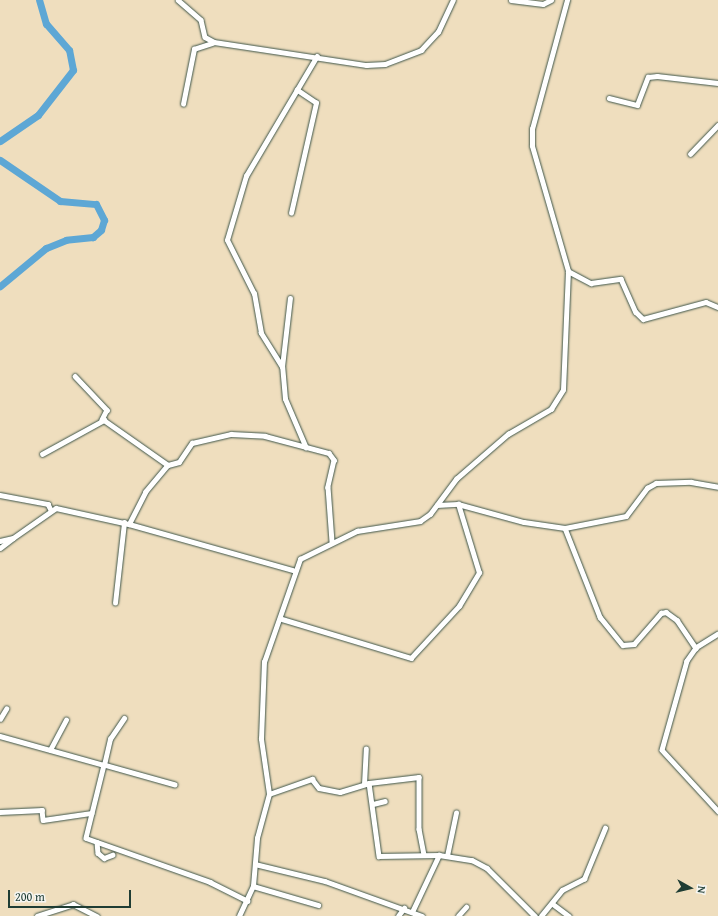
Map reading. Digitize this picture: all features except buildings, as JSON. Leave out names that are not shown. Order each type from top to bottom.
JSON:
[{"type":"street","points":[[178,0],[201,20],[205,37],[214,42],[317,56],[366,65],[409,56],[431,41],[453,0]]},
{"type":"street","points":[[511,0],[543,4],[551,0]]},
{"type":"street","points":[[239,916],[248,901],[253,886],[258,833],[269,794],[261,739],[263,675],[269,645],[282,619],[293,570],[310,551],[332,541],[372,528],[411,524],[430,514],[456,479],[508,434],[558,401],[563,390],[566,361],[568,271],[532,146],[532,129],[567,0]]},
{"type":"street","points":[[183,104],[194,49],[214,42]]},
{"type":"street","points":[[282,367],[265,342],[254,294],[227,240],[246,176],[317,56]]},
{"type":"street","points":[[609,98],[637,105],[648,77],[657,76],[718,83]]},
{"type":"street","points":[[291,213],[316,103],[297,90]]},
{"type":"street","points":[[690,154],[718,125]]},
{"type":"street","points":[[568,271],[592,283],[621,279],[636,312],[643,319],[706,302],[718,308]]},
{"type":"street","points":[[290,298],[282,367],[285,399],[306,448]]},
{"type":"street","points":[[42,454],[102,420],[107,410],[75,376]]},
{"type":"street","points":[[102,420],[168,465],[177,465],[192,443],[232,434],[265,436],[334,456],[328,487],[332,541]]},
{"type":"street","points":[[115,603],[126,524],[145,492],[168,465]]},
{"type":"street","points":[[437,505],[458,504],[524,522],[565,528],[626,516],[646,488],[656,484],[679,481],[718,487]]},
{"type":"street","points":[[0,495],[48,504],[52,510],[126,524],[293,570]]},
{"type":"street","points":[[282,619],[411,658],[459,606],[479,573],[458,504]]},
{"type":"street","points":[[0,548],[52,510]]},
{"type":"street","points":[[565,528],[600,617],[623,645],[634,644],[661,613],[666,612],[677,620],[696,648]]},
{"type":"street","points":[[0,540],[13,538]]},
{"type":"street","points":[[718,634],[696,648],[682,674],[662,753],[718,811]]},
{"type":"street","points":[[0,719],[6,709]]},
{"type":"street","points":[[124,718],[110,739],[86,838],[210,882],[248,901]]},
{"type":"street","points":[[50,750],[66,720]]},
{"type":"street","points":[[0,736],[175,785]]},
{"type":"street","points":[[364,784],[366,749]]},
{"type":"street","points":[[269,794],[312,779],[319,788],[340,792],[369,783],[419,777],[419,829],[424,856]]},
{"type":"street","points":[[369,783],[379,856],[439,855],[472,860],[487,868],[535,916]]},
{"type":"street","points":[[373,804],[385,800]]},
{"type":"street","points":[[0,812],[42,810],[43,820],[91,813]]},
{"type":"street","points":[[447,856],[456,813]]},
{"type":"street","points":[[541,916],[553,904],[562,890],[584,878],[604,828]]},
{"type":"street","points":[[97,842],[98,853],[104,858],[112,855]]},
{"type":"street","points":[[412,912],[439,855]]},
{"type":"street","points":[[255,864],[325,881],[404,908],[422,916]]},
{"type":"street","points":[[253,886],[318,905]]},
{"type":"street","points":[[37,916],[73,904],[97,916]]},
{"type":"street","points":[[553,904],[569,916]]},
{"type":"street","points":[[458,916],[466,907]]},
{"type":"street","points":[[398,916],[404,908]]},
{"type":"waterway","points":[[0,141],[38,115],[73,70],[69,50],[46,24],[39,0]]},
{"type":"waterway","points":[[0,160],[60,201],[96,204],[104,220],[101,230],[93,237],[66,240],[46,248],[0,286]]}]
